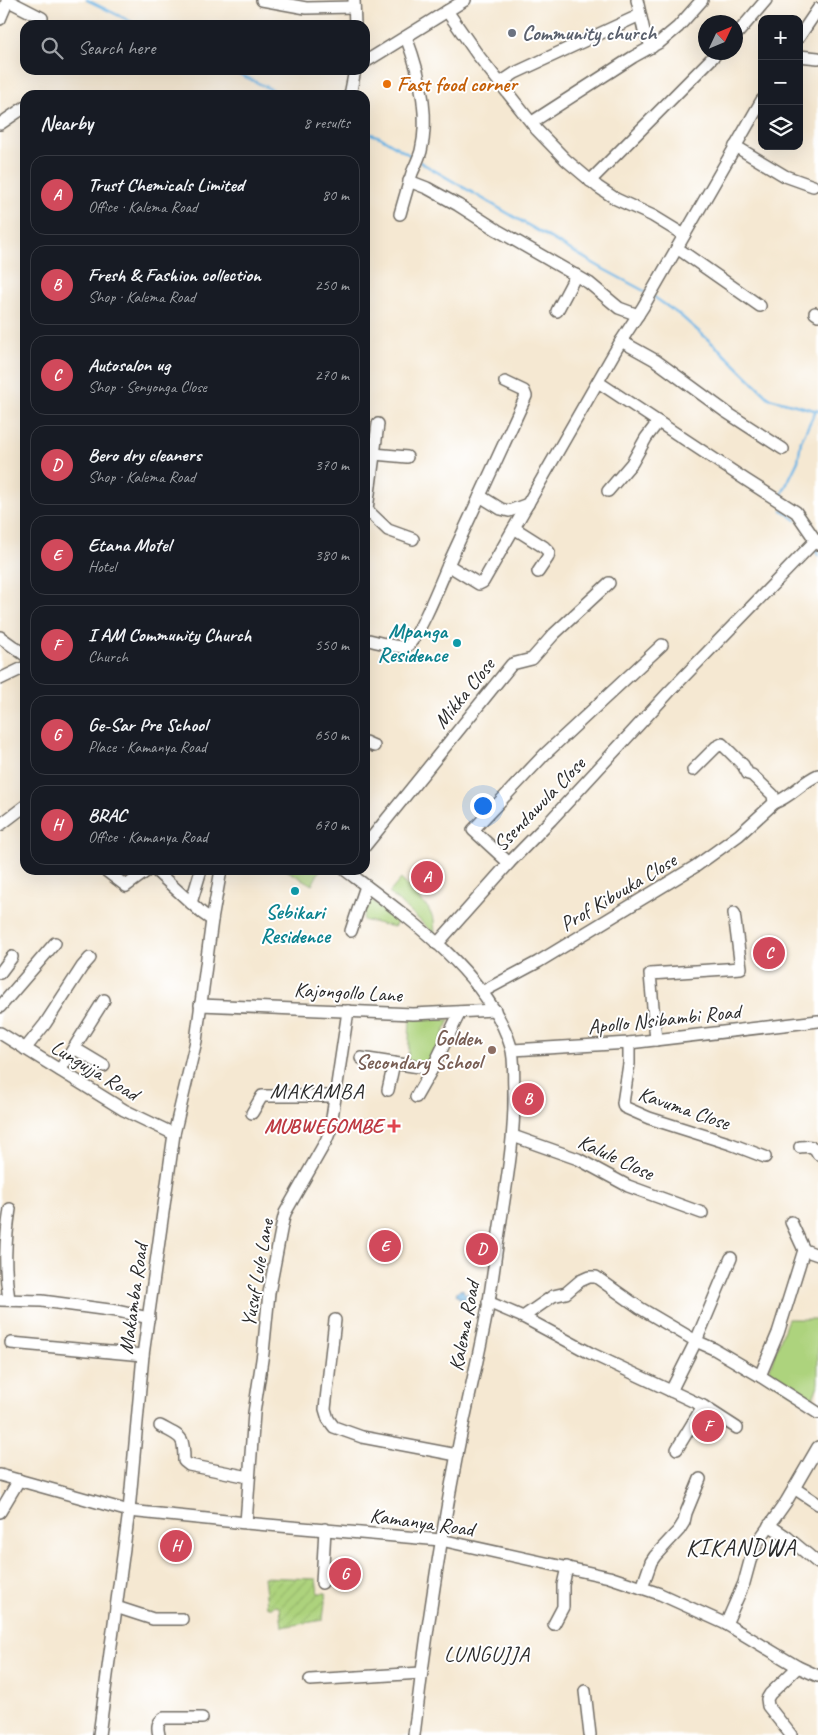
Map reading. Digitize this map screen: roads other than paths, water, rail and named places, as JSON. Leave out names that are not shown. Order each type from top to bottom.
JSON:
[{"type":"street","points":[[0,19],[8,0],[42,18]]},
{"type":"street","points":[[262,0],[306,8],[354,3],[354,20]]},
{"type":"street","points":[[370,59],[465,0]]},
{"type":"street","points":[[637,0],[644,31],[652,47]]},
{"type":"street","points":[[532,122],[671,34],[702,0]]},
{"type":"street","points":[[743,27],[766,0]]},
{"type":"street","points":[[803,31],[818,9]]},
{"type":"street","points":[[447,11],[500,83],[566,160],[590,181],[616,199],[653,216],[684,235]]},
{"type":"street","points":[[500,83],[514,73],[640,14]]},
{"type":"street","points":[[400,214],[420,151],[423,133],[423,110],[419,74],[406,37]]},
{"type":"street","points":[[803,56],[818,58]]},
{"type":"street","points":[[590,181],[710,60]]},
{"type":"street","points":[[351,90],[354,75]]},
{"type":"street","points":[[448,565],[481,584],[759,105]]},
{"type":"street","points":[[0,124],[20,110]]},
{"type":"street","points":[[735,146],[785,176],[813,186]]},
{"type":"street","points":[[409,181],[427,188],[458,205],[497,230],[589,283],[619,308],[638,315]]},
{"type":"street","points":[[677,248],[760,306]]},
{"type":"street","points":[[556,311],[576,275]]},
{"type":"street","points":[[621,341],[656,360],[726,412],[782,449]]},
{"type":"street","points":[[370,640],[403,647],[410,644],[418,632],[526,393],[505,382]]},
{"type":"street","points":[[598,382],[796,512],[814,543]]},
{"type":"street","points":[[608,491],[632,463],[646,438],[658,422]]},
{"type":"street","points":[[370,481],[378,424]]},
{"type":"street","points":[[374,454],[407,457]]},
{"type":"street","points":[[480,496],[501,509],[509,511],[528,504]]},
{"type":"street","points":[[370,512],[388,530],[413,539]]},
{"type":"street","points":[[514,528],[544,546],[549,552],[546,562],[538,572]]},
{"type":"street","name":"Ssendawula Close","points":[[437,944],[509,863],[558,813],[669,692],[814,543]]},
{"type":"street","name":"Mikka Close","points":[[370,840],[512,664],[532,659],[554,634],[609,583]]},
{"type":"street","points":[[0,637],[20,651]]},
{"type":"street","points":[[509,863],[473,830],[545,754],[662,645]]},
{"type":"street","points":[[0,679],[20,669]]},
{"type":"street","points":[[693,770],[716,746],[722,744],[743,765],[748,774],[752,775],[773,795],[774,803]]},
{"type":"street","name":"Prof Kibuuka Close","points":[[482,992],[538,962],[696,866],[739,835],[774,803],[818,775]]},
{"type":"street","points":[[0,825],[20,810]]},
{"type":"street","points":[[111,875],[126,886],[141,875]]},
{"type":"street","points":[[160,875],[212,920]]},
{"type":"street","points":[[191,903],[199,875]]},
{"type":"street","name":"Makamba Road","points":[[99,1735],[129,1511],[143,1355],[174,1134],[196,1041],[212,920],[220,875]]},
{"type":"street","name":"Kalema Road","points":[[352,875],[437,944],[482,992],[495,1010],[513,1050],[513,1136],[488,1302],[441,1540],[421,1673],[414,1735]]},
{"type":"street","points":[[351,931],[366,886]]},
{"type":"street","points":[[656,1040],[650,974],[741,968],[734,913]]},
{"type":"street","points":[[0,1007],[56,943]]},
{"type":"street","points":[[0,973],[12,957]]},
{"type":"street","points":[[26,1049],[45,1024],[82,966],[90,958]]},
{"type":"street","points":[[60,1070],[104,1000]]},
{"type":"street","name":"Kajongollo Lane","points":[[200,1005],[413,1014],[495,1010]]},
{"type":"street","name":"Yusuf Lule Lane","points":[[246,1524],[254,1413],[269,1293],[282,1225],[285,1213],[330,1131],[348,1011]]},
{"type":"street","points":[[416,1097],[460,1012]]},
{"type":"street","name":"Apollo Nsibambi Road","points":[[513,1050],[656,1040],[818,1021]]},
{"type":"street","name":"Lungujja Road","points":[[0,1033],[124,1110],[174,1134]]},
{"type":"street","name":"Kavuma Close","points":[[629,1042],[628,1070],[622,1103],[626,1109],[765,1157]]},
{"type":"street","points":[[74,1048],[104,1066]]},
{"type":"street","points":[[361,1058],[432,1069]]},
{"type":"street","points":[[388,1090],[394,1063]]},
{"type":"street","points":[[252,1113],[262,1096],[335,1096]]},
{"type":"street","name":"Kalule Close","points":[[513,1136],[578,1159],[628,1186],[702,1213]]},
{"type":"street","points":[[800,1147],[810,1146],[816,1149],[818,1154]]},
{"type":"street","points":[[10,1209],[4,1254],[4,1300],[42,1301],[117,1311],[149,1318]]},
{"type":"street","points":[[791,1222],[804,1250],[818,1256]]},
{"type":"street","points":[[760,1376],[778,1333],[804,1250]]},
{"type":"street","points":[[671,1391],[696,1341],[731,1258]]},
{"type":"street","points":[[523,1316],[553,1296],[566,1293],[580,1281],[589,1277],[596,1277],[640,1308],[760,1376],[818,1413]]},
{"type":"street","points":[[488,1302],[523,1316],[590,1353],[703,1406],[737,1428]]},
{"type":"street","points":[[335,1320],[325,1409],[329,1422],[334,1427],[362,1438],[457,1455]]},
{"type":"street","points":[[17,1343],[143,1355]]},
{"type":"street","points":[[677,1449],[703,1406]]},
{"type":"street","points":[[160,1426],[182,1439],[184,1443],[184,1461],[189,1465],[249,1477]]},
{"type":"street","points":[[726,1624],[744,1583],[753,1552],[818,1447]]},
{"type":"street","name":"Kamanya Road","points":[[0,1475],[129,1511],[246,1524],[441,1540],[609,1577],[660,1594],[726,1624],[798,1667],[818,1676]]},
{"type":"street","points":[[642,1588],[651,1562],[684,1522],[700,1479]]},
{"type":"street","points":[[0,1512],[19,1480]]},
{"type":"street","points":[[794,1488],[818,1504]]},
{"type":"street","points":[[769,1525],[818,1563]]},
{"type":"street","points":[[322,1583],[325,1529]]},
{"type":"street","points":[[554,1624],[563,1607],[567,1567]]},
{"type":"street","points":[[116,1607],[153,1618],[182,1619]]},
{"type":"street","points":[[791,1735],[768,1706],[767,1699],[798,1667]]},
{"type":"street","points":[[310,1680],[421,1673]]},
{"type":"street","points":[[585,1691],[590,1735]]},
{"type":"street","points":[[159,1735],[158,1727],[160,1721],[164,1718],[202,1718]]},
{"type":"water","points":[[463,1289],[465,1294],[468,1293],[472,1296],[471,1302],[466,1304],[456,1295],[457,1291]]},
{"type":"waterway","points":[[87,0],[128,20]]},
{"type":"waterway","points":[[241,75],[273,90]]},
{"type":"waterway","points":[[370,134],[380,137],[416,159]]},
{"type":"waterway","points":[[420,162],[646,292]]},
{"type":"waterway","points":[[654,297],[681,316],[720,350],[769,398],[818,411]]},
{"type":"waterway","points":[[780,498],[798,461],[801,441],[816,410]]},
{"type":"waterway","points":[[782,510],[796,520]]},
{"type":"waterway","points":[[815,547],[818,555]]},
{"type":"place","name":"Community church","points":[[512,33]]},
{"type":"place","name":"Fast food corner","points":[[387,84]]},
{"type":"place","name":"Mpanga Residence","points":[[457,643]]},
{"type":"place","name":"Trust Chemicals Limited","points":[[427,877]]},
{"type":"place","name":"Sebikari Residence","points":[[295,891]]},
{"type":"place","name":"Autosalon ug","points":[[769,953]]},
{"type":"place","name":"Golden Secondary School","points":[[492,1050]]},
{"type":"place","name":"Fresh & Fashion collection","points":[[528,1099]]},
{"type":"place","name":"MUBWEGOMBE","points":[[394,1126]]},
{"type":"place","name":"Etana Motel","points":[[385,1246]]},
{"type":"place","name":"Bero dry cleaners","points":[[482,1249]]},
{"type":"place","name":"I AM Community Church","points":[[708,1426]]},
{"type":"place","name":"BRAC","points":[[176,1546]]},
{"type":"place","name":"Ge-Sar Pre School","points":[[345,1574]]},
{"type":"district","name":"MAKAMBA","points":[[317,1090]]},
{"type":"district","name":"KIKANDWA","points":[[741,1547]]},
{"type":"district","name":"LUNGUJJA","points":[[487,1653]]}]
